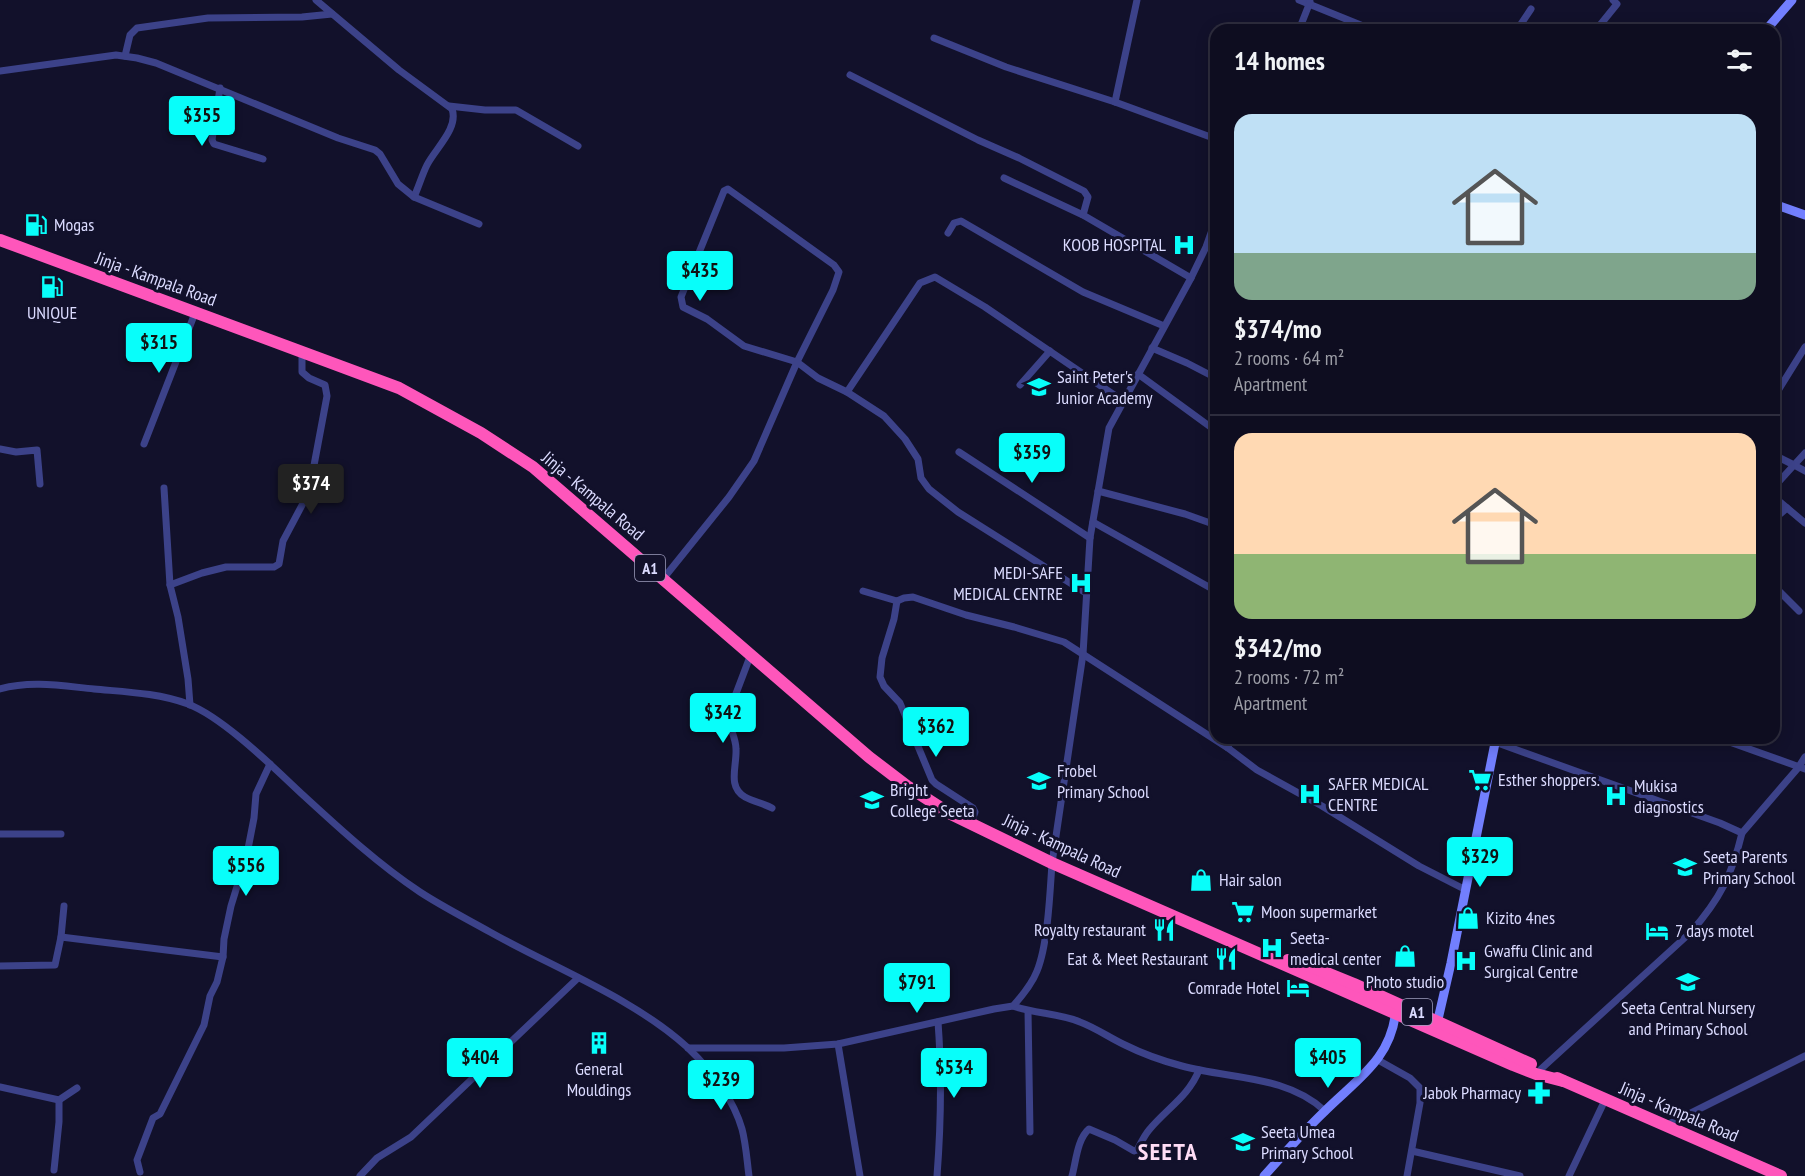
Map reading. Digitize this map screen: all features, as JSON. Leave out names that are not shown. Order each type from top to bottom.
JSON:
[{"type":"highway","name":"Jinja - Kampala Road","points":[[0,240],[399,388],[481,433],[533,467],[876,763],[927,800],[1052,863],[1266,957],[1396,1008],[1541,1069],[1563,1082]]},
{"type":"highway","name":"Jinja - Kampala Road","points":[[1437,1025],[1520,1068],[1563,1082],[1781,1176]]},
{"type":"main road","points":[[1771,24],[1792,0]]},
{"type":"main road","points":[[1780,206],[1805,214]]},
{"type":"main road","points":[[1437,1025],[1495,744]]},
{"type":"main road","points":[[1264,1176],[1325,1111],[1378,1060],[1388,1044],[1396,1008]]},
{"type":"street","points":[[316,0],[399,70],[449,106],[454,114],[446,136],[428,164],[414,196]]},
{"type":"street","points":[[1115,102],[1137,0]]},
{"type":"street","points":[[1299,0],[1310,2],[1360,24]]},
{"type":"street","points":[[1601,24],[1617,4],[1613,0]]},
{"type":"street","points":[[1301,24],[1310,2]]},
{"type":"street","points":[[1522,24],[1531,9]]},
{"type":"street","points":[[125,56],[130,35],[137,28],[208,18],[302,17],[332,14]]},
{"type":"street","points":[[934,38],[1006,67],[1115,102],[1210,137]]},
{"type":"street","points":[[0,71],[125,56],[156,63],[338,138],[375,150],[380,154],[398,184],[414,196],[479,224]]},
{"type":"street","points":[[850,75],[1084,191],[1088,197],[1083,215]]},
{"type":"street","points":[[220,88],[212,140],[214,144],[262,159]]},
{"type":"street","points":[[449,106],[485,110],[516,110],[578,146]]},
{"type":"street","points":[[1004,178],[1083,215],[1191,278]]},
{"type":"street","points":[[663,579],[729,497],[754,460],[797,362],[833,290],[839,272],[834,266],[728,189],[724,191],[681,301],[687,310],[707,319],[744,346],[797,362],[818,378],[847,392],[885,416],[905,439],[918,459],[921,478],[928,489],[958,512],[1086,593]]},
{"type":"street","points":[[948,233],[954,223],[961,221],[1083,292],[1164,326]]},
{"type":"street","points":[[1013,1006],[1025,992],[1037,971],[1042,950],[1051,888],[1052,863],[1083,654],[1090,538],[1109,428],[1191,278],[1210,236]]},
{"type":"street","points":[[847,392],[920,283],[935,277],[985,307],[1123,402]]},
{"type":"street","points":[[144,444],[195,313]]},
{"type":"street","points":[[1780,387],[1805,347]]},
{"type":"street","points":[[1152,348],[1210,375]]},
{"type":"street","points":[[1020,385],[1050,351]]},
{"type":"street","points":[[170,585],[226,567],[274,567],[279,564],[283,541],[309,492],[327,396],[325,385],[302,372],[302,352]]},
{"type":"street","points":[[1138,374],[1210,427]]},
{"type":"street","points":[[0,449],[16,452],[37,450],[40,484]]},
{"type":"street","points":[[959,452],[1090,538]]},
{"type":"street","points":[[1780,480],[1805,453]]},
{"type":"street","points":[[1780,458],[1805,471]]},
{"type":"street","points":[[164,488],[170,585],[178,617],[190,705]]},
{"type":"street","points":[[1098,491],[1210,523]]},
{"type":"street","points":[[1780,502],[1805,523]]},
{"type":"street","points":[[1780,514],[1787,508]]},
{"type":"street","points":[[1093,522],[1210,588]]},
{"type":"street","points":[[863,591],[897,602],[904,598],[914,597],[966,615],[1064,642],[1210,736]]},
{"type":"street","points":[[1780,591],[1799,611]]},
{"type":"street","points":[[897,602],[882,658],[880,677],[884,686],[900,703],[932,780],[973,808],[975,812],[971,823]]},
{"type":"street","points":[[751,654],[728,720],[736,749],[735,787],[746,798],[772,808]]},
{"type":"street","points":[[0,689],[22,684],[150,694],[190,705],[222,724],[376,860],[420,892],[646,1015],[688,1048],[717,1080],[731,1103],[742,1129],[749,1176]]},
{"type":"street","points":[[1222,744],[1257,770],[1331,811],[1419,866],[1466,890]]},
{"type":"street","points":[[1228,748],[1229,744]]},
{"type":"street","points":[[1507,744],[1742,832]]},
{"type":"street","points":[[1737,744],[1801,769]]},
{"type":"street","points":[[1541,1069],[1664,959],[1698,925],[1711,909],[1726,883],[1742,832],[1801,769],[1805,757]]},
{"type":"street","points":[[140,1172],[137,1160],[153,1118],[160,1114],[204,1024],[210,996],[217,982],[223,957],[224,939],[231,906],[247,854],[254,818],[255,794],[270,764]]},
{"type":"street","points":[[0,834],[61,834]]},
{"type":"street","points":[[0,966],[54,966],[61,937],[64,906]]},
{"type":"street","points":[[61,937],[223,957]]},
{"type":"street","points":[[360,1176],[376,1158],[411,1137],[578,978]]},
{"type":"street","points":[[688,1048],[784,1048],[838,1044],[1013,1006],[1028,1011],[1070,1018],[1126,1046],[1165,1061],[1199,1070],[1252,1079],[1287,1089],[1306,1096],[1325,1111]]},
{"type":"street","points":[[1028,1011],[1030,1132]]},
{"type":"street","points":[[936,1176],[942,1106],[938,1022]]},
{"type":"street","points":[[838,1044],[860,1176]]},
{"type":"street","points":[[1665,1127],[1805,1056]]},
{"type":"street","points":[[1378,1060],[1410,1078],[1420,1088],[1420,1103],[1407,1176]]},
{"type":"street","points":[[1072,1176],[1082,1136],[1086,1130],[1115,1140],[1134,1151],[1137,1150],[1149,1130],[1187,1091],[1199,1070]]},
{"type":"street","points":[[0,1088],[59,1100],[77,1088]]},
{"type":"street","points":[[54,1170],[59,1100]]},
{"type":"street","points":[[1569,1176],[1605,1100]]},
{"type":"street","points":[[1412,1151],[1520,1176]]},
{"type":"place","name":"Mogas","points":[[36,225]]},
{"type":"place","name":"KOOB HOSPITAL","points":[[1184,245]]},
{"type":"place","name":"UNIQUE","points":[[52,287]]},
{"type":"place","name":"Saint Peter's Junior Academy","points":[[1039,387]]},
{"type":"place","name":"MEDI-SAFE MEDICAL CENTRE","points":[[1081,583]]},
{"type":"place","name":"Esther shoppers.","points":[[1480,780]]},
{"type":"place","name":"Frobel Primary School","points":[[1039,781]]},
{"type":"place","name":"SAFER MEDICAL CENTRE","points":[[1310,794]]},
{"type":"place","name":"Mukisa diagnostics","points":[[1616,796]]},
{"type":"place","name":"Bright College Seeta","points":[[872,800]]},
{"type":"place","name":"Seeta Parents Primary School","points":[[1685,867]]},
{"type":"place","name":"Hair salon","points":[[1201,880]]},
{"type":"place","name":"Moon supermarket","points":[[1243,912]]},
{"type":"place","name":"Kizito 4nes","points":[[1468,918]]},
{"type":"place","name":"Royalty restaurant","points":[[1164,930]]},
{"type":"place","name":"7 days motel","points":[[1657,931]]},
{"type":"place","name":"Seeta- medical center","points":[[1272,948]]},
{"type":"place","name":"Photo studio","points":[[1405,956]]},
{"type":"place","name":"Eat & Meet Restaurant","points":[[1226,959]]},
{"type":"place","name":"Gwaffu Clinic and Surgical Centre","points":[[1466,961]]},
{"type":"place","name":"Seeta Central Nursery and Primary School","points":[[1688,982]]},
{"type":"place","name":"Comrade Hotel","points":[[1298,988]]},
{"type":"place","name":"General Mouldings","points":[[599,1043]]},
{"type":"place","name":"Jabok Pharmacy","points":[[1539,1093]]},
{"type":"place","name":"Seeta Umea Primary School","points":[[1243,1142]]},
{"type":"district","name":"SEETA","points":[[1168,1152]]}]
